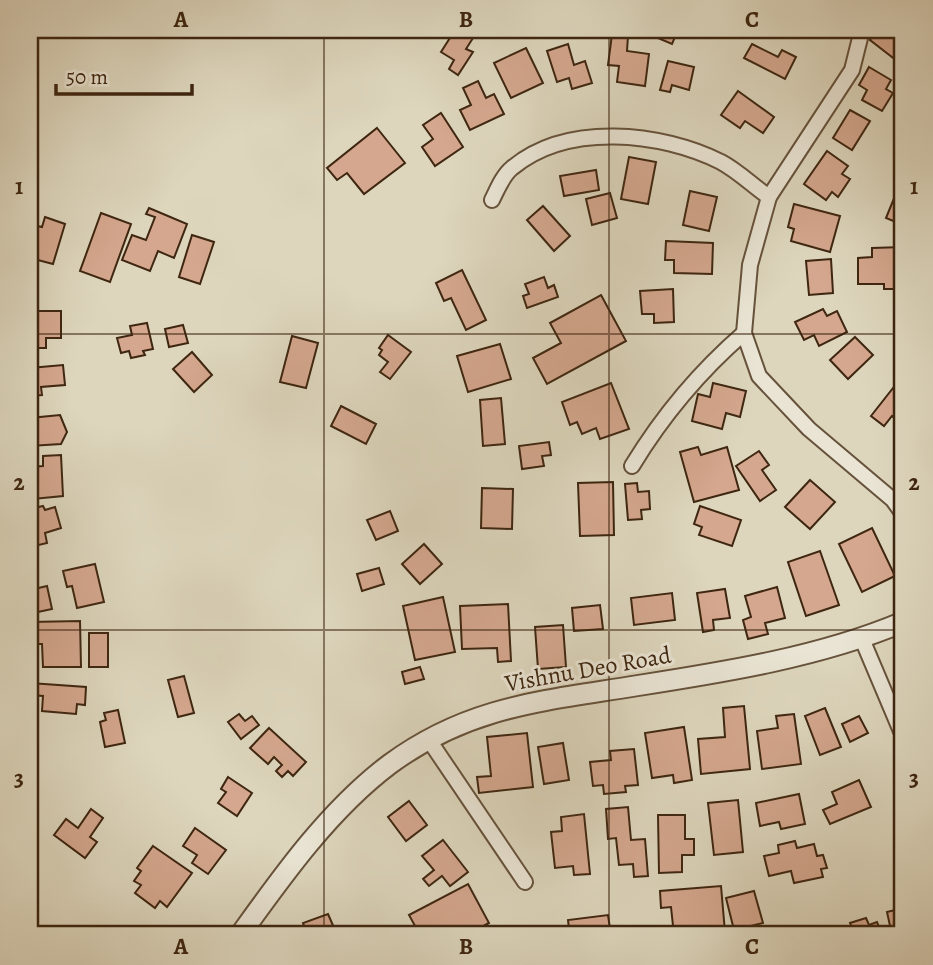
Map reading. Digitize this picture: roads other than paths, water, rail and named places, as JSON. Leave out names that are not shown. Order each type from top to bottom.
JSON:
[{"type":"street","points":[[862,30],[852,70],[769,197],[750,265],[744,333],[759,376],[809,429],[893,500],[903,514]]},
{"type":"street","points":[[492,200],[510,169],[554,144],[588,138],[632,138],[675,144],[722,163],[769,197]]},
{"type":"street","points":[[632,466],[656,426],[712,361],[744,333]]},
{"type":"street","name":"Vishnu Deo Road","points":[[240,935],[299,858],[355,794],[390,764],[429,740],[484,713],[541,699],[712,673],[862,639],[903,622]]},
{"type":"street","points":[[862,639],[903,736]]},
{"type":"street","points":[[429,740],[525,882]]}]
